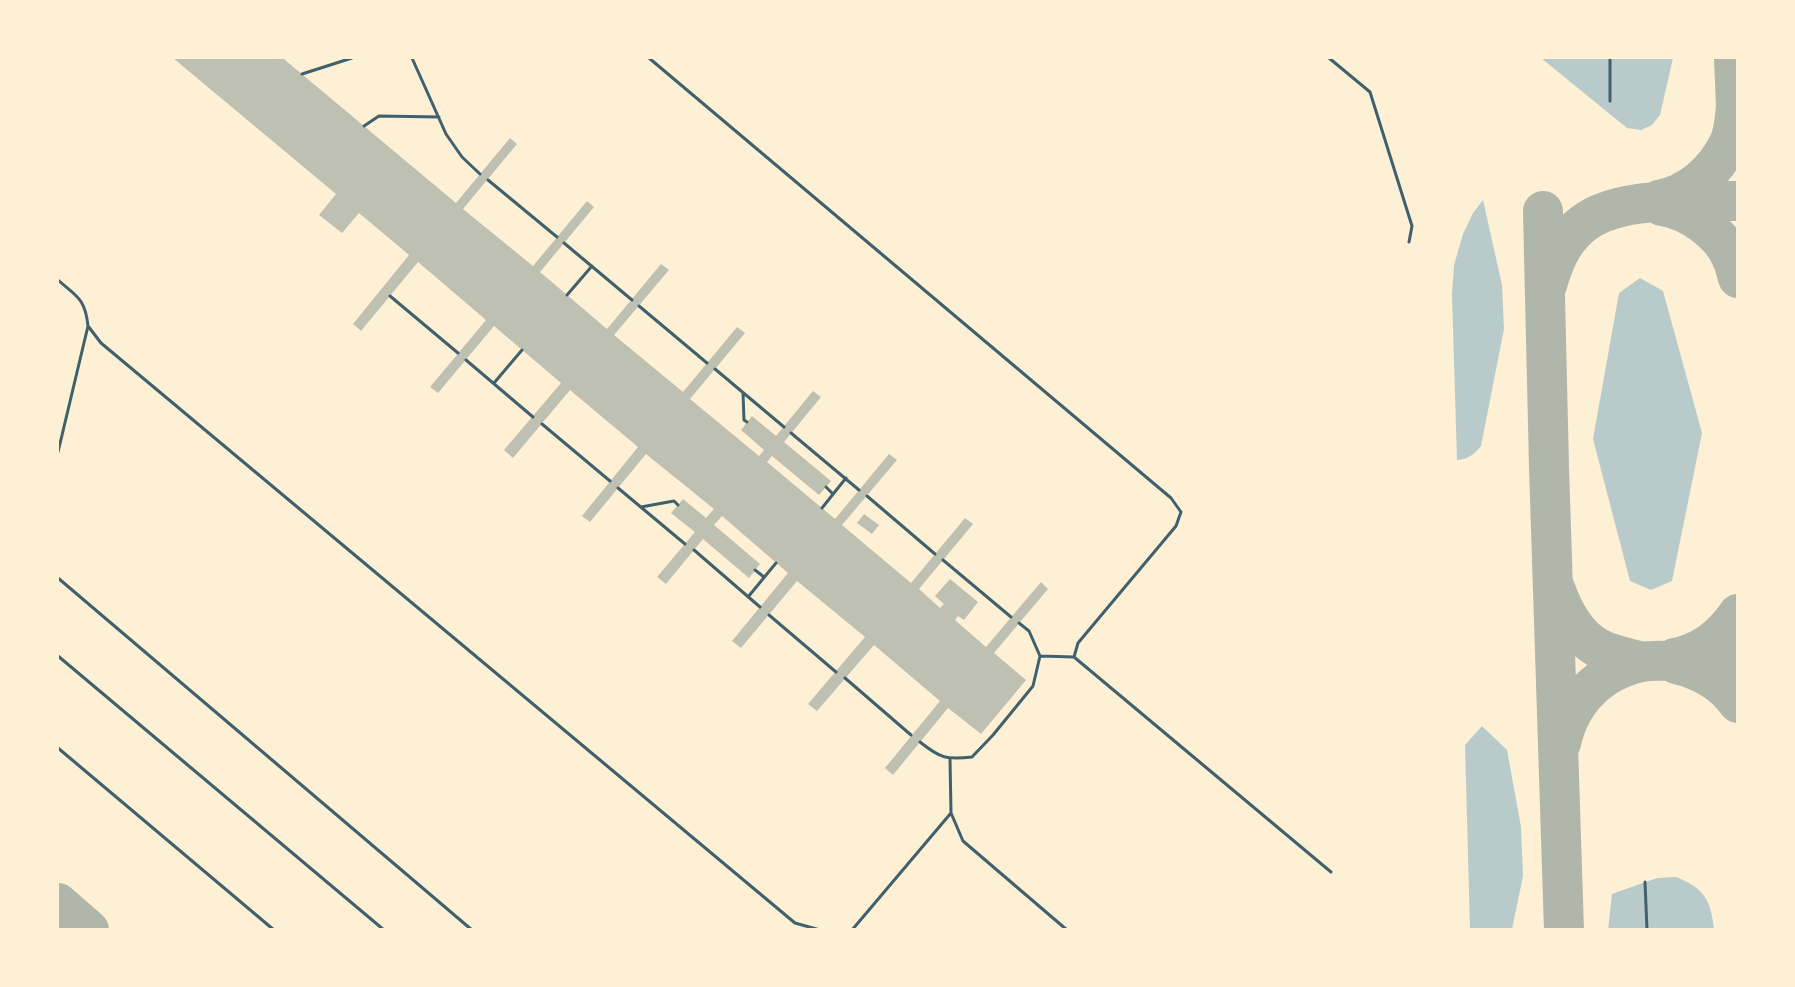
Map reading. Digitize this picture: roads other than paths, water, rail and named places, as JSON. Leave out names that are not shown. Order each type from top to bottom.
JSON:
[{"type":"lane","points":[[302,74],[352,58]]},
{"type":"lane","points":[[412,58],[446,134],[462,158],[480,174]]},
{"type":"lane","points":[[649,58],[1171,498],[1181,512],[1176,526],[1078,643],[1074,657]]},
{"type":"lane","points":[[1329,58],[1370,92],[1412,226],[1409,242]]},
{"type":"lane","points":[[1610,58],[1610,101]]},
{"type":"lane","points":[[364,126],[379,116],[439,117]]},
{"type":"lane","points":[[488,180],[557,237]]},
{"type":"lane","points":[[564,243],[632,300]]},
{"type":"lane","points":[[567,296],[592,266]]},
{"type":"lane","points":[[58,280],[81,300],[86,310],[88,326],[58,452]]},
{"type":"lane","points":[[390,296],[458,353]]},
{"type":"lane","points":[[639,306],[707,363]]},
{"type":"lane","points":[[88,326],[101,343],[794,923],[820,930]]},
{"type":"lane","points":[[494,383],[522,350]]},
{"type":"lane","points":[[466,360],[533,416]]},
{"type":"lane","points":[[715,369],[784,427]]},
{"type":"lane","points":[[743,392],[744,420],[747,422]]},
{"type":"lane","points":[[542,424],[610,481]]},
{"type":"lane","points":[[791,433],[859,490]]},
{"type":"lane","points":[[822,508],[846,478]]},
{"type":"lane","points":[[826,487],[834,494]]},
{"type":"lane","points":[[618,488],[685,544]]},
{"type":"lane","points":[[867,496],[936,554]]},
{"type":"lane","points":[[641,506],[674,501],[678,504]]},
{"type":"lane","points":[[694,550],[760,608]]},
{"type":"lane","points":[[943,560],[1011,617]]},
{"type":"lane","points":[[748,597],[776,563]]},
{"type":"lane","points":[[755,570],[764,577]]},
{"type":"lane","points":[[58,578],[472,930]]},
{"type":"lane","points":[[769,615],[836,672]]},
{"type":"lane","points":[[920,742],[932,752],[950,759],[972,757],[993,735],[1033,686],[1040,656],[1029,631],[1019,623]]},
{"type":"lane","points":[[58,656],[384,930]]},
{"type":"lane","points":[[1040,656],[1074,657],[1331,872]]},
{"type":"lane","points":[[845,678],[911,735]]},
{"type":"lane","points":[[58,748],[274,930]]},
{"type":"lane","points":[[950,759],[951,813],[963,842],[1068,930]]},
{"type":"lane","points":[[852,930],[951,813]]},
{"type":"lane","points":[[1645,882],[1647,930]]}]
